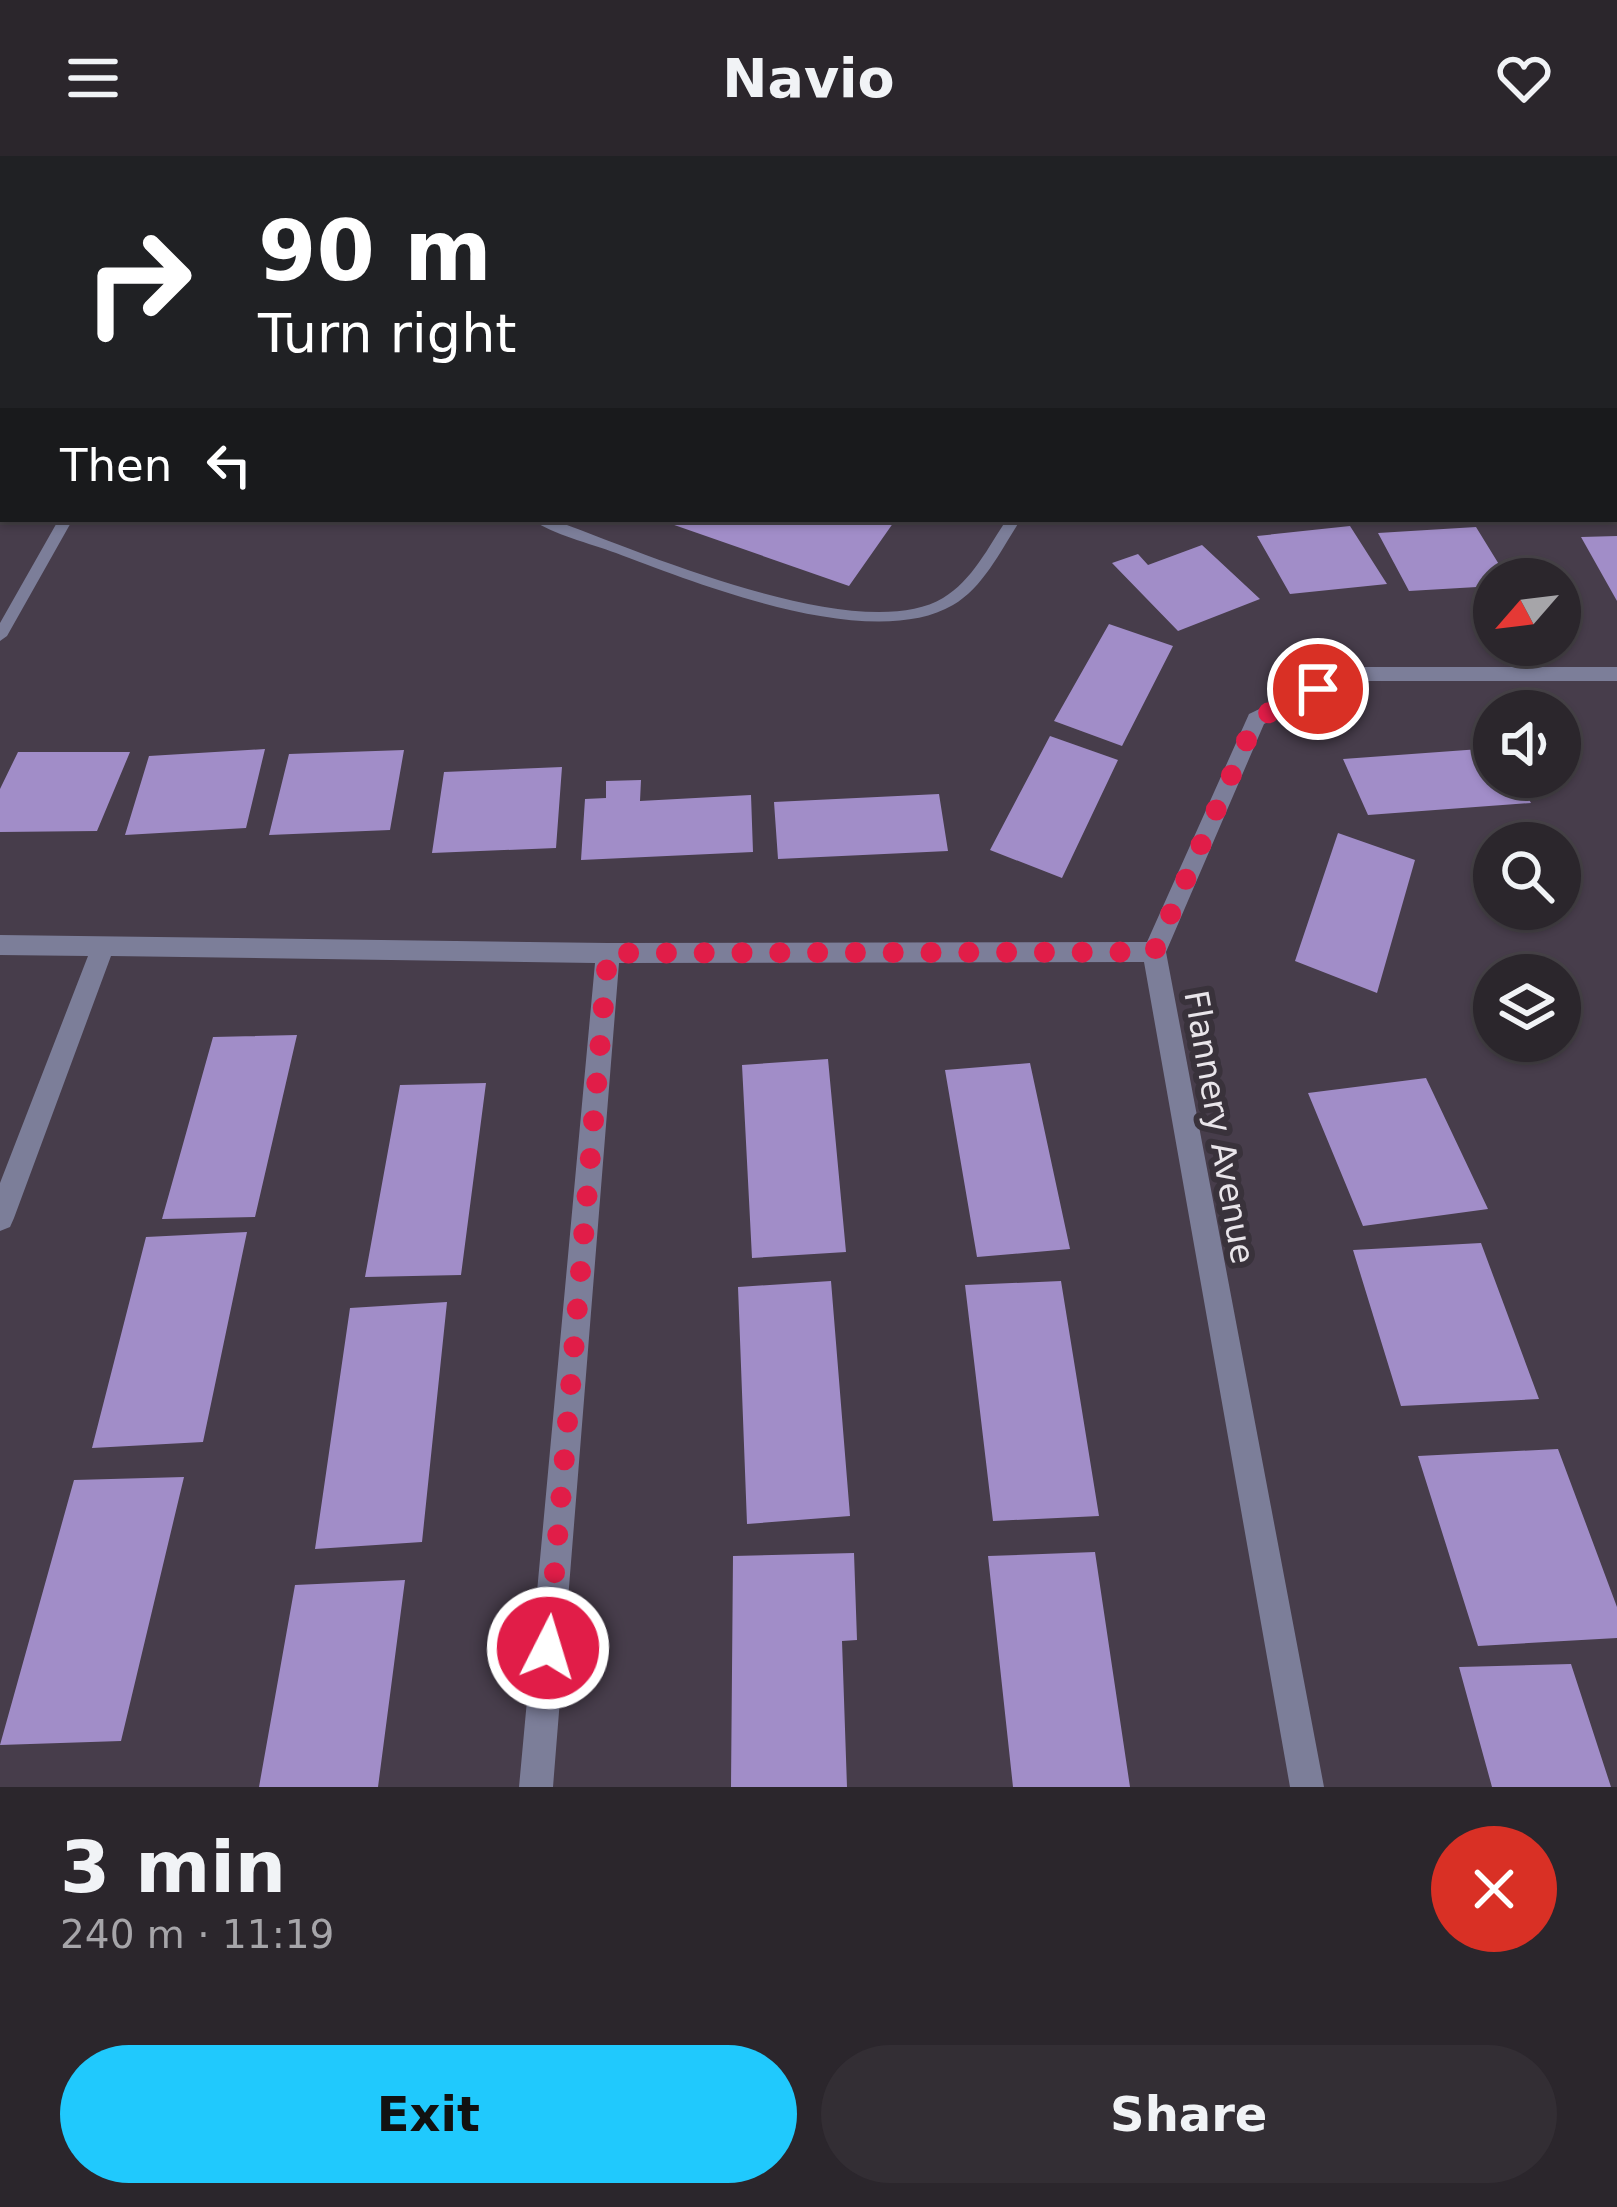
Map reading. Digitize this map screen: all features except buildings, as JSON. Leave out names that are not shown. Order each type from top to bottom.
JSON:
[{"type":"street","name":"Flannery Avenue","points":[[1307,1787],[1154,952],[1256,719],[1348,674],[1617,674]]},
{"type":"street","points":[[0,945],[608,953],[1154,952]]},
{"type":"street","points":[[0,1218],[103,947]]},
{"type":"street","points":[[536,1787],[608,953]]},
{"type":"lane","points":[[0,636],[64,522]]},
{"type":"lane","points":[[547,522],[805,610],[874,619],[945,604],[972,578],[1012,522]]},
{"type":"shaded area","points":[[0,522],[1617,522],[1617,1787],[0,1787]]},
{"type":"route","points":[[548,1648],[608,953],[1154,952],[1256,719],[1318,689]]}]
